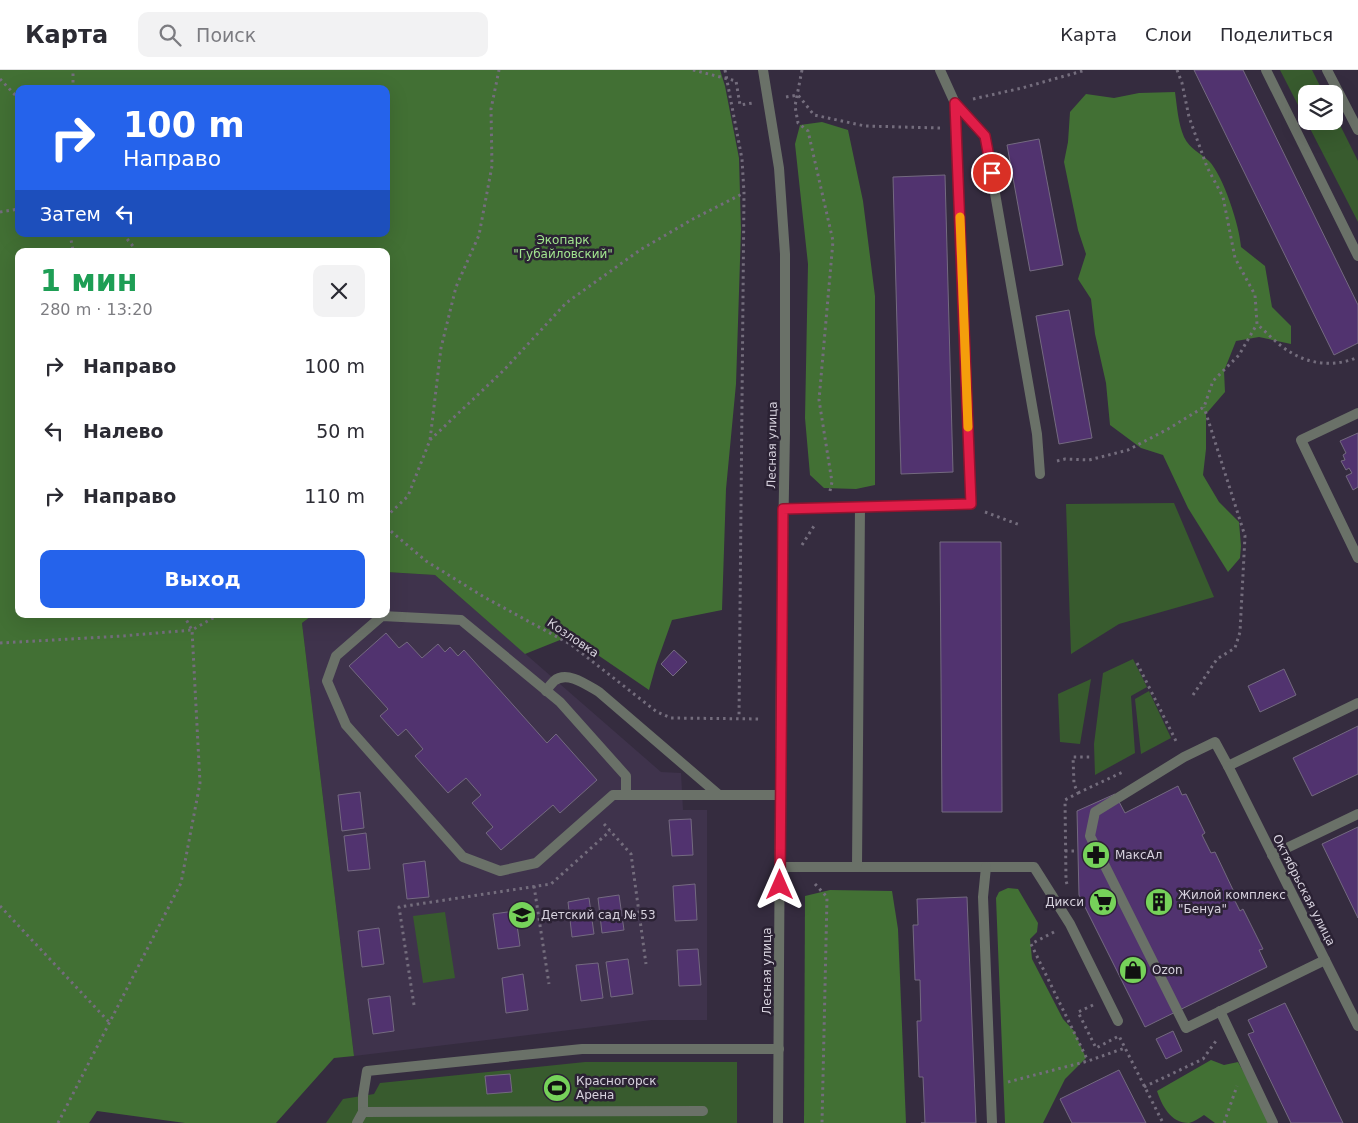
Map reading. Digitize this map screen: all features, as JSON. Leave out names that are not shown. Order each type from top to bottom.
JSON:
[{"type":"street","name":"Лесная улица","points":[[763,70],[779,168],[785,254],[786,422],[783,509],[778,1123]]},
{"type":"street","points":[[940,70],[955,103],[985,136],[1037,434],[1039,470]]},
{"type":"street","points":[[1266,70],[1358,256]]},
{"type":"street","points":[[1327,70],[1358,130]]},
{"type":"street","points":[[783,509],[971,504],[955,103]]},
{"type":"street","points":[[1358,413],[1301,440],[1358,558]]},
{"type":"street","points":[[857,867],[860,507]]},
{"type":"street","points":[[390,616],[460,620],[560,702],[626,776],[626,795]]},
{"type":"street","points":[[380,618],[336,656],[327,681],[346,725],[463,857],[500,871],[536,863],[613,795],[781,795]]},
{"type":"street","points":[[546,691],[555,680],[564,678],[576,679],[599,692],[719,795]]},
{"type":"street","points":[[1228,766],[1358,703]]},
{"type":"street","name":"Октябрьская улица","points":[[1184,757],[1215,742],[1358,1026]]},
{"type":"street","points":[[1184,757],[1095,812],[1090,836],[1186,1028],[1325,960]]},
{"type":"street","points":[[1272,856],[1358,814]]},
{"type":"street","points":[[780,866],[1034,866],[1070,924],[1118,1021]]},
{"type":"street","points":[[986,867],[983,897],[992,1123]]},
{"type":"street","points":[[1220,1011],[1273,1123]]},
{"type":"street","points":[[357,1123],[363,1112],[363,1096],[367,1071],[582,1049],[779,1049]]},
{"type":"street","points":[[363,1112],[703,1111]]},
{"type":"path","points":[[73,70],[73,85]]},
{"type":"path","points":[[390,513],[408,496],[430,440],[442,348],[456,287],[479,236],[481,227],[492,166],[491,110],[499,70]]},
{"type":"path","points":[[693,70],[736,81],[740,105],[754,102]]},
{"type":"path","points":[[725,70],[742,159],[744,193],[739,718]]},
{"type":"path","points":[[802,70],[798,95],[794,106],[798,123],[808,131],[833,242],[819,400],[832,482],[826,508],[802,545]]},
{"type":"path","points":[[798,95],[814,114],[865,126],[943,128],[955,103],[1022,88],[1086,70]]},
{"type":"path","points":[[1177,70],[1182,83],[1189,117],[1207,167],[1223,198],[1235,258],[1255,295],[1257,324],[1239,355],[1213,381],[1204,407],[1245,536],[1240,632],[1235,648],[1217,659],[1192,695]]},
{"type":"path","points":[[0,79],[15,96]]},
{"type":"path","points":[[786,97],[798,95]]},
{"type":"path","points":[[430,440],[504,370],[566,303],[640,250],[693,219],[744,193]]},
{"type":"path","points":[[0,212],[15,209]]},
{"type":"path","points":[[126,237],[135,248]]},
{"type":"path","points":[[1257,324],[1290,352],[1321,364],[1346,362],[1358,356]]},
{"type":"path","points":[[1039,470],[1065,459],[1089,460],[1128,450],[1204,407]]},
{"type":"path","points":[[987,512],[1020,525]]},
{"type":"path","name":"Козловка","points":[[390,530],[426,561],[484,597],[570,644],[657,712],[671,718],[762,719]]},
{"type":"path","points":[[58,1123],[180,883],[200,783],[192,630],[185,618]]},
{"type":"path","points":[[0,643],[192,630],[213,618]]},
{"type":"path","points":[[1137,663],[1184,757]]},
{"type":"path","points":[[1078,793],[1074,784],[1073,757],[1091,757]]},
{"type":"path","points":[[1069,889],[1066,881],[1065,800],[1124,771]]},
{"type":"path","points":[[594,812],[631,854],[646,964]]},
{"type":"path","points":[[414,1005],[399,908],[550,884],[610,831]]},
{"type":"path","points":[[1065,851],[1078,851]]},
{"type":"path","points":[[800,867],[827,897],[822,1123]]},
{"type":"path","points":[[534,886],[549,984]]},
{"type":"path","points":[[0,906],[109,1022]]},
{"type":"path","points":[[1048,936],[1031,944],[1088,1062]]},
{"type":"path","points":[[1106,998],[1078,1012],[1096,1048],[1119,1036],[1163,1123]]},
{"type":"path","points":[[1144,1086],[1202,1059],[1228,1027]]},
{"type":"path","points":[[1013,1081],[1088,1062],[1125,1048]]},
{"type":"path","points":[[1224,1123],[1245,1064]]},
{"type":"shaded area","name":"Детский сад № 53","points":[[390,572],[435,575],[661,772],[681,773],[683,810],[707,810],[707,1020],[652,1020],[354,1056],[302,623],[309,618],[390,618]]},
{"type":"green space","name":"Экопарк \"Губайловский\"","points":[[0,70],[720,70],[725,86],[739,158],[741,230],[736,384],[726,489],[722,610],[672,620],[649,690],[570,636],[525,654],[435,575],[390,572],[390,248],[15,248],[15,618],[309,618],[302,623],[354,1056],[334,1058],[276,1123],[185,1123],[97,1111],[89,1123],[0,1123]]},
{"type":"green space","points":[[1280,70],[1312,70],[1320,85],[1298,85],[1298,105]]},
{"type":"green space","points":[[1175,92],[1179,120],[1184,137],[1192,148],[1209,161],[1220,178],[1238,227],[1241,247],[1265,266],[1272,307],[1291,326],[1291,344],[1259,337],[1236,341],[1224,371],[1225,392],[1206,414],[1206,449],[1203,475],[1219,502],[1239,522],[1240,558],[1228,572],[1188,508],[1163,455],[1141,448],[1110,425],[1106,383],[1095,334],[1091,299],[1078,279],[1086,254],[1078,230],[1064,162],[1068,142],[1070,112],[1086,94],[1114,98],[1139,93]]},
{"type":"green space","points":[[822,122],[848,130],[863,201],[875,296],[875,485],[856,489],[824,488],[810,475],[805,418],[808,264],[795,144],[800,125]]},
{"type":"green space","points":[[1311,130],[1342,130],[1358,161],[1358,222]]},
{"type":"green space","points":[[1174,503],[1214,597],[1119,624],[1071,654],[1066,504]]},
{"type":"green space","points":[[1133,659],[1147,687],[1131,696],[1135,753],[1095,775],[1094,744],[1103,673]]},
{"type":"green space","points":[[1091,679],[1080,744],[1060,742],[1058,694]]},
{"type":"green space","points":[[1149,691],[1171,738],[1141,754],[1135,699]]},
{"type":"green space","points":[[1008,888],[1018,889],[1038,923],[1037,932],[1030,939],[1032,959],[1063,1019],[1074,1031],[1086,1058],[1065,1079],[1043,1123],[1005,1123],[996,898],[999,892]]},
{"type":"green space","points":[[830,890],[892,891],[898,929],[906,1123],[804,1123],[805,896]]},
{"type":"green space","points":[[445,912],[455,978],[423,983],[413,916]]},
{"type":"green space","points":[[1211,1060],[1224,1065],[1238,1062],[1272,1123],[1215,1123],[1204,1115],[1189,1123],[1172,1117],[1161,1102],[1157,1091]]},
{"type":"green space","name":"Красногорск Арена","points":[[585,1062],[737,1062],[737,1123],[326,1123],[343,1099],[374,1094],[380,1083]]},
{"type":"building","points":[[1194,70],[1243,70],[1358,305],[1358,343],[1334,355]]},
{"type":"building","points":[[1039,139],[1063,265],[1030,271],[1007,145]]},
{"type":"building","points":[[945,175],[953,472],[901,474],[893,177]]},
{"type":"building","points":[[1069,310],[1092,438],[1059,444],[1036,316]]},
{"type":"building","points":[[1358,433],[1358,487],[1353,490],[1346,476],[1352,473],[1349,468],[1346,470],[1341,461],[1345,460],[1343,455],[1346,453],[1340,441]]},
{"type":"building","points":[[940,542],[1001,542],[1002,812],[942,812]]},
{"type":"building","points":[[386,633],[399,648],[407,642],[422,658],[438,644],[445,652],[450,647],[458,656],[464,650],[547,743],[556,734],[597,780],[560,813],[553,805],[501,850],[486,833],[493,827],[472,803],[481,795],[466,778],[448,793],[415,756],[423,749],[406,729],[398,736],[380,716],[388,709],[349,666]]},
{"type":"building","points":[[674,650],[687,662],[673,676],[661,664]]},
{"type":"building","points":[[1284,669],[1296,695],[1260,712],[1248,686]]},
{"type":"building","points":[[1358,726],[1358,774],[1312,796],[1293,758]]},
{"type":"building","name":"Жилой комплекс \"Бенуа\"","points":[[1178,786],[1182,795],[1186,794],[1205,833],[1202,835],[1211,853],[1215,852],[1234,892],[1231,893],[1240,911],[1243,909],[1263,949],[1259,950],[1267,967],[1145,1027],[1079,895],[1077,811],[1115,794],[1125,813]]},
{"type":"building","points":[[360,792],[364,828],[342,831],[338,795]]},
{"type":"building","points":[[691,819],[693,855],[672,856],[669,820]]},
{"type":"building","points":[[1358,827],[1358,918],[1322,844]]},
{"type":"building","points":[[366,833],[370,869],[348,871],[344,836]]},
{"type":"building","points":[[425,861],[429,897],[407,899],[403,864]]},
{"type":"building","points":[[695,884],[697,920],[675,921],[673,886]]},
{"type":"building","points":[[619,895],[624,930],[602,933],[598,898]]},
{"type":"building","points":[[967,897],[976,1123],[925,1123],[923,1077],[919,1077],[917,1021],[921,1021],[920,980],[915,980],[913,925],[918,925],[917,899]]},
{"type":"building","points":[[589,898],[594,934],[572,937],[568,902]]},
{"type":"building","points":[[515,911],[520,946],[498,949],[493,914]]},
{"type":"building","points":[[379,928],[384,964],[362,967],[358,931]]},
{"type":"building","points":[[698,949],[701,985],[679,986],[677,950]]},
{"type":"building","points":[[628,959],[633,994],[611,997],[606,962]]},
{"type":"building","points":[[598,963],[603,998],[581,1001],[576,965]]},
{"type":"building","points":[[523,974],[528,1010],[506,1013],[502,978]]},
{"type":"building","points":[[390,996],[394,1031],[373,1034],[368,999]]},
{"type":"building","points":[[1285,1003],[1343,1123],[1291,1123],[1248,1034],[1254,1032],[1248,1020]]},
{"type":"building","points":[[1173,1031],[1182,1051],[1166,1059],[1156,1039]]},
{"type":"building","points":[[1119,1070],[1146,1123],[1072,1123],[1060,1099]]},
{"type":"building","points":[[510,1074],[512,1092],[487,1094],[485,1076]]},
{"type":"slow traffic","points":[[960,217],[968,427]]},
{"type":"place","name":"МаксАл","points":[[1096,855]]},
{"type":"place","name":"Дикси","points":[[1103,902]]},
{"type":"place","name":"Жилой комплекс \"Бенуа\"","points":[[1159,902]]},
{"type":"place","name":"Детский сад № 53","points":[[522,915]]},
{"type":"place","name":"Ozon","points":[[1133,970]]},
{"type":"place","name":"Красногорск Арена","points":[[557,1088]]},
{"type":"route","points":[[780,885],[783,509],[971,504],[955,103],[985,136],[992,173]]}]
